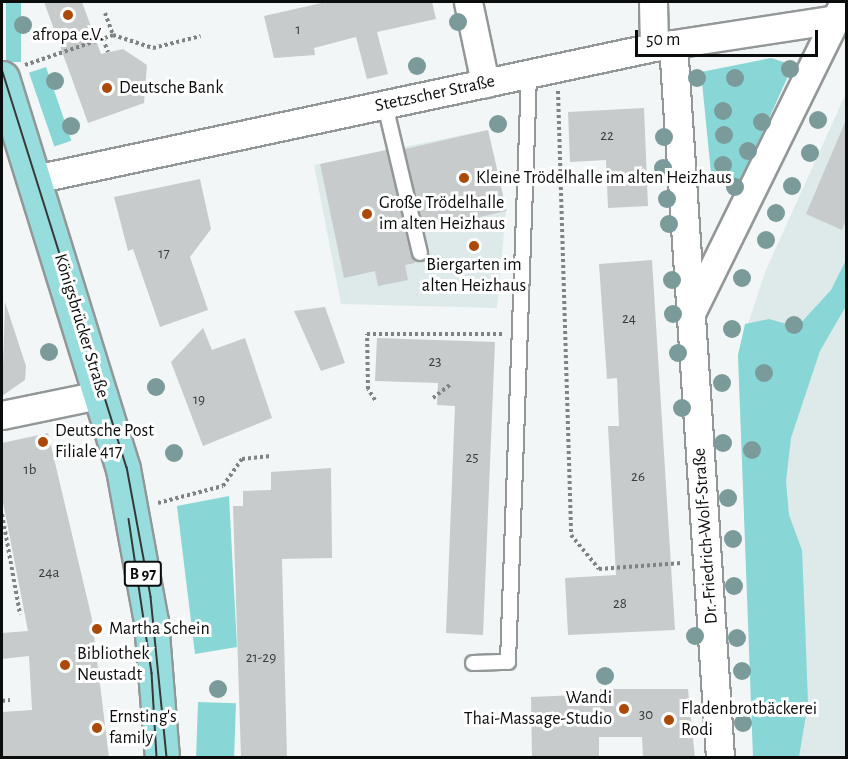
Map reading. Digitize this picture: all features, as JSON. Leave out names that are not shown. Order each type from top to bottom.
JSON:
[{"type":"main road","name":"Königsbrücker Straße","points":[[8,73],[35,179],[103,394],[132,510],[151,621],[162,758]]},
{"type":"street","points":[[468,2],[485,83]]},
{"type":"street","name":"Dr.-Friedrich-Wolf-Straße","points":[[653,2],[663,46],[690,314],[709,563],[720,758]]},
{"type":"street","points":[[690,314],[840,10]]},
{"type":"street","name":"Stetzscher Straße","points":[[35,179],[840,10]]},
{"type":"street","points":[[2,415],[103,394]]},
{"type":"lane","points":[[473,663],[508,662],[516,333],[529,74]]},
{"type":"lane","points":[[385,105],[420,253]]},
{"type":"path","points":[[105,13],[113,35]]},
{"type":"path","points":[[8,73],[113,35],[153,48],[201,36]]},
{"type":"path","points":[[103,39],[108,52]]},
{"type":"path","points":[[562,67],[555,110],[571,535],[599,569],[709,563]]},
{"type":"path","points":[[375,400],[368,389],[367,334],[516,333]]},
{"type":"path","points":[[433,398],[452,384]]},
{"type":"path","points":[[132,510],[224,486],[242,459],[271,456]]},
{"type":"path","points":[[2,514],[20,614]]},
{"type":"path","points":[[2,701],[10,700]]},
{"type":"shaded area","points":[[6,2],[21,2],[21,62],[6,62]]},
{"type":"shaded area","points":[[771,58],[793,65],[736,192],[711,173],[701,72]]},
{"type":"shaded area","points":[[46,67],[71,141],[54,147],[29,73]]},
{"type":"shaded area","points":[[846,93],[846,757],[754,758],[738,355],[765,272]]},
{"type":"shaded area","points":[[488,130],[506,211],[497,308],[341,304],[314,165]]},
{"type":"shaded area","points":[[846,260],[846,306],[820,351],[791,438],[786,481],[789,515],[802,550],[808,703],[799,757],[753,757],[738,355],[745,324],[769,319],[797,327],[831,290]]},
{"type":"shaded area","points":[[229,496],[237,647],[195,654],[177,506]]},
{"type":"shaded area","points":[[198,702],[236,703],[234,758],[196,757]]},
{"type":"building","name":"Deutsche Bank","points":[[44,2],[82,2],[101,54],[123,49],[147,65],[144,103],[88,123]]},
{"type":"building","points":[[326,2],[432,2],[436,19],[377,32],[388,74],[367,79],[356,37],[314,48],[315,55],[274,58],[264,16]]},
{"type":"building","points":[[644,108],[648,206],[608,208],[606,160],[570,162],[568,112]]},
{"type":"building","points":[[846,120],[846,219],[842,230],[806,214]]},
{"type":"building","name":"Kleine Trödelhalle im alten Heizhaus","points":[[488,130],[507,211],[423,230],[404,149]]},
{"type":"building","name":"Große Trödelhalle im alten Heizhaus","points":[[386,150],[415,263],[405,265],[408,280],[378,286],[375,271],[344,278],[320,164]]},
{"type":"building","points":[[200,179],[211,229],[190,257],[208,310],[160,327],[133,249],[128,251],[114,197]]},
{"type":"building","points":[[652,260],[675,630],[568,635],[565,578],[616,575],[608,426],[619,426],[617,378],[607,379],[599,264]]},
{"type":"building","points":[[5,302],[26,366],[25,380],[2,396]]},
{"type":"building","points":[[325,307],[345,363],[321,371],[294,311]]},
{"type":"building","points":[[203,328],[212,350],[245,338],[272,418],[203,446],[171,362]]},
{"type":"building","points":[[377,338],[495,342],[483,635],[446,633],[455,406],[437,405],[438,383],[375,381]]},
{"type":"building","points":[[48,433],[92,619],[109,758],[2,758],[2,712],[32,710],[29,656],[2,659],[2,633],[28,631],[2,497],[2,443]]},
{"type":"building","points":[[331,468],[332,558],[282,559],[287,758],[241,758],[233,506],[243,506],[243,491],[271,490],[271,472]]},
{"type":"building","points":[[600,689],[688,689],[695,758],[643,758],[642,737],[599,737],[599,758],[532,758],[531,697],[600,694]]},
{"type":"tram line","points":[[2,69],[127,467],[151,597],[167,758]]},
{"type":"tram line","points":[[129,519],[152,673],[157,758]]},
{"type":"place","name":"afropa e.V.","points":[[68,15]]},
{"type":"place","name":"Deutsche Bank","points":[[107,88]]},
{"type":"place","name":"Kleine Trödelhalle im alten Heizhaus","points":[[464,178]]},
{"type":"place","name":"Große Trödelhalle im alten Heizhaus","points":[[367,214]]},
{"type":"place","name":"Biergarten im alten Heizhaus","points":[[474,246]]},
{"type":"place","name":"Deutsche Post Filiale 417","points":[[43,442]]},
{"type":"place","name":"Martha Schein","points":[[97,629]]},
{"type":"place","name":"Bibliothek Neustadt","points":[[65,665]]},
{"type":"place","name":"Wandi Thai-Massage-Studio","points":[[624,709]]},
{"type":"place","name":"Fladenbrotbäckerei Rodi","points":[[669,720]]},
{"type":"place","name":"Ernsting's family","points":[[97,728]]}]
